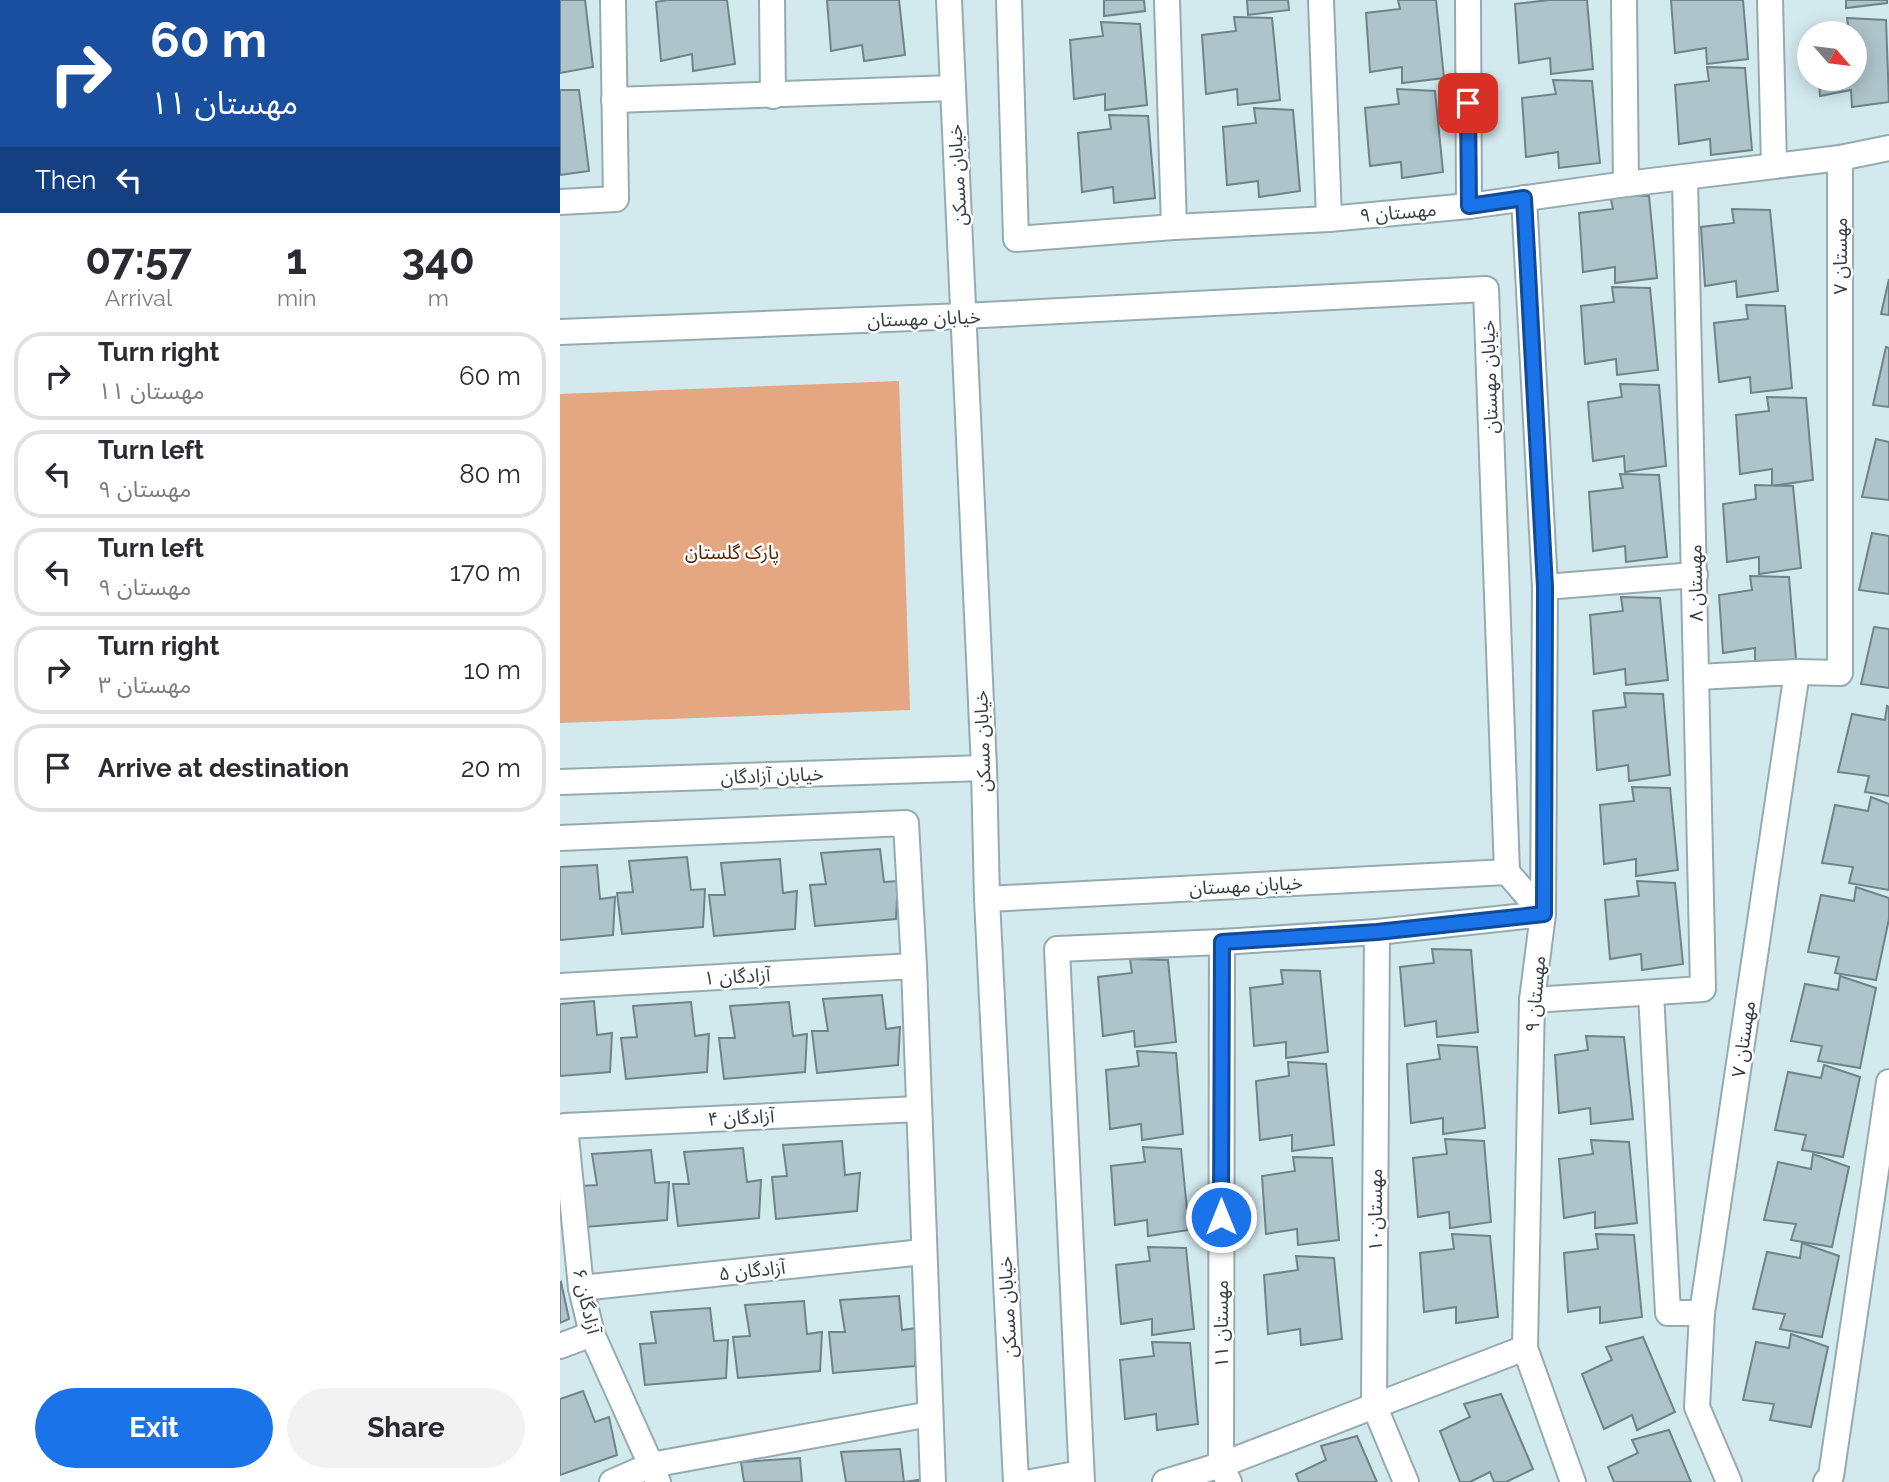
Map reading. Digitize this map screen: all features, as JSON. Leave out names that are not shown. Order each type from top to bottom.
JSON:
[{"type":"street","points":[[560,202],[616,199],[613,0]]},
{"type":"street","points":[[772,0],[773,96]]},
{"type":"street","name":"خیابان مسکن","points":[[949,0],[984,768],[987,899],[1016,1482]]},
{"type":"street","name":"مهستان ۹","points":[[1009,0],[1016,239],[1329,219],[1524,198],[1545,587],[1544,914],[1532,1000],[1525,1348],[1573,1482]]},
{"type":"street","points":[[1167,0],[1174,227]]},
{"type":"street","points":[[1321,0],[1329,219]]},
{"type":"street","points":[[1468,0],[1469,206]]},
{"type":"street","points":[[1624,0],[1626,184]]},
{"type":"street","points":[[1770,0],[1774,166]]},
{"type":"street","points":[[614,100],[953,88]]},
{"type":"street","points":[[1524,198],[1840,158],[1889,148]]},
{"type":"street","name":"مهستان ۷","points":[[1729,1482],[1697,1407],[1702,1313],[1797,672],[1840,673],[1840,158]]},
{"type":"street","name":"مهستان ۸","points":[[1651,993],[1703,989],[1685,178]]},
{"type":"street","name":"خیابان مهستان","points":[[560,332],[963,316],[1486,289],[1507,872],[987,899]]},
{"type":"street","points":[[1545,587],[1695,575]]},
{"type":"street","points":[[1697,677],[1797,672]]},
{"type":"street","name":"خیابان آزادگان","points":[[560,782],[984,768]]},
{"type":"street","points":[[560,838],[906,824],[914,966],[933,1482]]},
{"type":"street","points":[[1507,872],[1544,914]]},
{"type":"street","points":[[1031,1482],[1082,1477],[1058,949],[1377,932],[1544,914]]},
{"type":"street","name":"مهستان۱۰","points":[[1377,932],[1374,1405],[1406,1482]]},
{"type":"street","name":"مهستان ۱۱","points":[[1222,942],[1225,1474]]},
{"type":"street","name":"آزادگان ۱","points":[[560,986],[914,966]]},
{"type":"street","points":[[1532,1000],[1651,993],[1668,1313],[1702,1313]]},
{"type":"street","points":[[1826,1482],[1831,1476],[1889,1082]]},
{"type":"street","name":"آزادگان ۴","points":[[565,1126],[918,1108]]},
{"type":"street","name":"آزادگان ۶","points":[[565,1126],[565,1201],[592,1334],[655,1473]]},
{"type":"street","name":"آزادگان ۵","points":[[581,1288],[923,1252]]},
{"type":"street","points":[[560,1346],[592,1334]]},
{"type":"street","points":[[1165,1482],[1225,1474],[1374,1405],[1525,1348]]},
{"type":"street","points":[[612,1482],[930,1414]]},
{"type":"green space","name":"پارک گلستان","points":[[899,381],[910,710],[560,723],[560,394]]},
{"type":"building","points":[[560,0],[585,0],[593,67],[560,73]]},
{"type":"building","points":[[727,0],[735,64],[693,71],[692,54],[661,61],[656,2]]},
{"type":"building","points":[[827,0],[899,0],[905,55],[864,61],[862,45],[831,51]]},
{"type":"building","points":[[1104,0],[1144,0],[1145,11],[1104,16]]},
{"type":"building","points":[[1247,0],[1288,0],[1289,10],[1248,15]]},
{"type":"building","points":[[1398,0],[1436,0],[1444,78],[1402,83],[1402,67],[1370,72],[1366,13],[1400,9]]},
{"type":"building","points":[[1549,0],[1587,0],[1593,69],[1551,74],[1550,58],[1519,63],[1515,4]]},
{"type":"building","points":[[1671,0],[1743,0],[1748,59],[1707,64],[1706,48],[1675,53]]},
{"type":"building","points":[[1846,0],[1887,0],[1887,3],[1846,8]]},
{"type":"building","points":[[1234,17],[1272,18],[1280,100],[1238,105],[1237,89],[1206,94],[1202,35],[1236,31]]},
{"type":"building","points":[[1847,18],[1886,20],[1889,102],[1852,107],[1851,91],[1867,91],[1867,21],[1847,21]]},
{"type":"building","points":[[1101,22],[1140,24],[1147,105],[1105,110],[1105,94],[1074,99],[1070,40],[1103,36]]},
{"type":"building","points":[[1707,67],[1745,68],[1752,150],[1711,155],[1710,139],[1679,144],[1675,85],[1709,81]]},
{"type":"building","points":[[1553,80],[1592,81],[1600,163],[1559,168],[1558,152],[1526,157],[1522,98],[1556,94]]},
{"type":"building","points":[[1397,89],[1435,91],[1443,172],[1402,178],[1401,162],[1370,166],[1365,108],[1399,104]]},
{"type":"building","points":[[560,90],[579,90],[589,171],[560,175]]},
{"type":"building","points":[[1820,91],[1846,91],[1820,96]]},
{"type":"building","points":[[1254,108],[1293,110],[1300,191],[1259,197],[1258,181],[1227,185],[1223,127],[1256,123]]},
{"type":"building","points":[[1109,115],[1148,116],[1155,198],[1114,203],[1113,187],[1082,192],[1078,133],[1111,129]]},
{"type":"building","points":[[1610,195],[1649,196],[1657,278],[1615,283],[1615,267],[1583,272],[1579,213],[1613,209]]},
{"type":"building","points":[[1732,209],[1770,210],[1778,291],[1737,297],[1736,281],[1705,286],[1701,227],[1734,223]]},
{"type":"building","points":[[1889,279],[1889,315],[1881,314]]},
{"type":"building","points":[[1612,287],[1650,288],[1658,370],[1617,375],[1616,359],[1585,364],[1581,306],[1614,302]]},
{"type":"building","points":[[1746,305],[1785,306],[1792,388],[1751,393],[1750,377],[1719,382],[1714,323],[1748,319]]},
{"type":"building","points":[[1886,347],[1889,348],[1889,407],[1873,405]]},
{"type":"building","points":[[1620,384],[1659,385],[1666,466],[1625,472],[1624,456],[1593,461],[1588,402],[1622,397]]},
{"type":"building","points":[[1767,397],[1806,398],[1813,480],[1772,486],[1772,469],[1740,474],[1736,415],[1769,411]]},
{"type":"building","points":[[1876,439],[1889,442],[1889,500],[1862,497]]},
{"type":"building","points":[[1620,474],[1659,475],[1667,557],[1626,562],[1625,546],[1593,551],[1589,492],[1623,488]]},
{"type":"building","points":[[1755,485],[1793,486],[1801,568],[1759,574],[1759,557],[1727,562],[1723,504],[1756,499]]},
{"type":"building","points":[[1872,533],[1889,536],[1889,594],[1859,590]]},
{"type":"building","points":[[1750,576],[1789,577],[1796,659],[1755,664],[1755,648],[1723,653],[1719,595],[1752,590]]},
{"type":"building","points":[[1621,597],[1660,598],[1668,680],[1626,685],[1625,669],[1594,674],[1590,615],[1623,611]]},
{"type":"building","points":[[1874,627],[1889,629],[1889,688],[1861,684]]},
{"type":"building","points":[[1624,693],[1663,694],[1670,775],[1629,781],[1628,765],[1597,770],[1593,711],[1626,707]]},
{"type":"building","points":[[1887,706],[1889,796],[1865,792],[1869,776],[1838,772],[1852,714],[1885,720]]},
{"type":"building","points":[[1632,787],[1670,788],[1678,870],[1636,876],[1636,859],[1604,864],[1600,805],[1634,801]]},
{"type":"building","points":[[1871,797],[1889,804],[1889,890],[1849,883],[1853,867],[1822,863],[1835,805],[1868,811]]},
{"type":"building","points":[[880,849],[884,882],[898,881],[896,919],[815,926],[810,885],[826,884],[821,853]]},
{"type":"building","points":[[687,857],[691,890],[705,889],[703,927],[622,934],[617,893],[633,892],[629,861]]},
{"type":"building","points":[[780,859],[783,893],[797,891],[795,929],[714,936],[709,895],[725,895],[721,863]]},
{"type":"building","points":[[597,865],[600,899],[615,897],[613,935],[560,940],[560,867]]},
{"type":"building","points":[[1637,881],[1675,883],[1683,964],[1642,970],[1641,954],[1610,959],[1605,900],[1639,896]]},
{"type":"building","points":[[1856,887],[1889,898],[1889,919],[1876,980],[1835,973],[1839,957],[1808,952],[1821,895],[1854,901]]},
{"type":"building","points":[[1432,949],[1471,950],[1478,1032],[1437,1037],[1436,1021],[1405,1026],[1400,967],[1434,963]]},
{"type":"building","points":[[1130,959],[1168,960],[1176,1042],[1135,1047],[1134,1031],[1103,1036],[1098,977],[1132,973]]},
{"type":"building","points":[[1281,970],[1320,971],[1328,1052],[1286,1058],[1286,1042],[1254,1046],[1250,988],[1283,984]]},
{"type":"building","points":[[1840,976],[1876,988],[1860,1068],[1818,1061],[1822,1046],[1791,1041],[1805,984],[1838,990]]},
{"type":"building","points":[[882,995],[886,1029],[900,1027],[898,1065],[817,1073],[812,1031],[828,1031],[823,999]]},
{"type":"building","points":[[594,1001],[597,1035],[612,1033],[610,1072],[560,1076],[560,1004]]},
{"type":"building","points":[[691,1002],[695,1036],[709,1034],[707,1072],[626,1079],[621,1038],[637,1037],[633,1006]]},
{"type":"building","points":[[789,1002],[793,1036],[807,1034],[805,1072],[724,1079],[719,1038],[735,1038],[730,1006]]},
{"type":"building","points":[[1586,1036],[1624,1037],[1633,1119],[1591,1124],[1590,1108],[1559,1113],[1555,1055],[1588,1050]]},
{"type":"building","points":[[1438,1045],[1477,1047],[1485,1128],[1443,1134],[1443,1118],[1411,1123],[1407,1064],[1440,1059]]},
{"type":"building","points":[[1137,1051],[1176,1053],[1183,1134],[1142,1140],[1141,1124],[1110,1129],[1106,1070],[1139,1066]]},
{"type":"building","points":[[1288,1062],[1326,1064],[1334,1145],[1292,1151],[1292,1135],[1260,1140],[1256,1081],[1289,1076]]},
{"type":"building","points":[[1824,1065],[1860,1077],[1843,1157],[1802,1150],[1806,1135],[1775,1130],[1788,1072],[1821,1078]]},
{"type":"building","points":[[1445,1139],[1484,1141],[1491,1222],[1450,1228],[1449,1212],[1418,1217],[1413,1158],[1447,1154]]},
{"type":"building","points":[[1591,1140],[1629,1142],[1637,1223],[1595,1228],[1595,1212],[1564,1218],[1559,1159],[1593,1154]]},
{"type":"building","points":[[842,1141],[845,1175],[860,1173],[857,1211],[776,1219],[772,1177],[787,1176],[783,1145]]},
{"type":"building","points":[[1143,1147],[1181,1149],[1189,1230],[1148,1236],[1147,1220],[1115,1225],[1111,1166],[1145,1162]]},
{"type":"building","points":[[743,1148],[747,1182],[761,1180],[759,1218],[678,1226],[673,1184],[689,1184],[684,1152]]},
{"type":"building","points":[[651,1150],[655,1183],[669,1182],[667,1220],[586,1227],[581,1186],[597,1185],[592,1154]]},
{"type":"building","points":[[1813,1154],[1849,1167],[1832,1247],[1791,1240],[1796,1224],[1764,1220],[1778,1162],[1811,1169]]},
{"type":"building","points":[[1293,1157],[1332,1158],[1339,1240],[1298,1245],[1297,1229],[1266,1234],[1262,1176],[1295,1171]]},
{"type":"building","points":[[1452,1234],[1490,1236],[1498,1317],[1456,1323],[1456,1307],[1424,1312],[1420,1253],[1454,1249]]},
{"type":"building","points":[[1596,1234],[1634,1235],[1642,1317],[1600,1323],[1600,1307],[1568,1312],[1564,1253],[1598,1249]]},
{"type":"building","points":[[1802,1243],[1839,1256],[1822,1337],[1780,1329],[1785,1314],[1753,1309],[1767,1252],[1800,1258]]},
{"type":"building","points":[[1148,1247],[1186,1248],[1194,1329],[1152,1335],[1152,1319],[1121,1324],[1116,1265],[1150,1261]]},
{"type":"building","points":[[1296,1256],[1334,1258],[1342,1339],[1301,1345],[1300,1329],[1268,1334],[1264,1275],[1298,1270]]},
{"type":"building","points":[[560,1283],[569,1319],[560,1323]]},
{"type":"building","points":[[899,1296],[902,1330],[917,1328],[915,1366],[833,1373],[829,1332],[845,1332],[840,1300]]},
{"type":"building","points":[[804,1301],[807,1334],[822,1332],[820,1371],[738,1378],[733,1337],[750,1336],[745,1305]]},
{"type":"building","points":[[710,1308],[714,1341],[728,1340],[726,1378],[645,1385],[640,1344],[656,1343],[651,1312]]},
{"type":"building","points":[[1791,1334],[1828,1347],[1811,1427],[1770,1420],[1774,1404],[1743,1400],[1756,1342],[1789,1348]]},
{"type":"building","points":[[1643,1337],[1675,1412],[1637,1430],[1632,1415],[1604,1429],[1582,1374],[1612,1360],[1606,1347]]},
{"type":"building","points":[[1152,1342],[1190,1343],[1198,1424],[1157,1430],[1156,1414],[1125,1419],[1120,1360],[1154,1356]]},
{"type":"building","points":[[583,1391],[595,1422],[609,1417],[617,1455],[560,1475],[560,1399]]},
{"type":"building","points":[[1501,1394],[1533,1469],[1506,1482],[1494,1482],[1490,1472],[1470,1482],[1460,1482],[1440,1431],[1470,1417],[1464,1404]]},
{"type":"building","points":[[1669,1430],[1691,1482],[1614,1482],[1608,1467],[1638,1453],[1632,1440]]},
{"type":"building","points":[[1357,1436],[1377,1482],[1299,1482],[1296,1474],[1326,1460],[1321,1446]]},
{"type":"building","points":[[900,1449],[904,1482],[846,1482],[841,1452]]},
{"type":"building","points":[[800,1458],[802,1482],[744,1482],[741,1462]]},
{"type":"route","points":[[1221,1217],[1222,942],[1377,932],[1544,914],[1545,587],[1524,198],[1469,206],[1468,103]]}]
